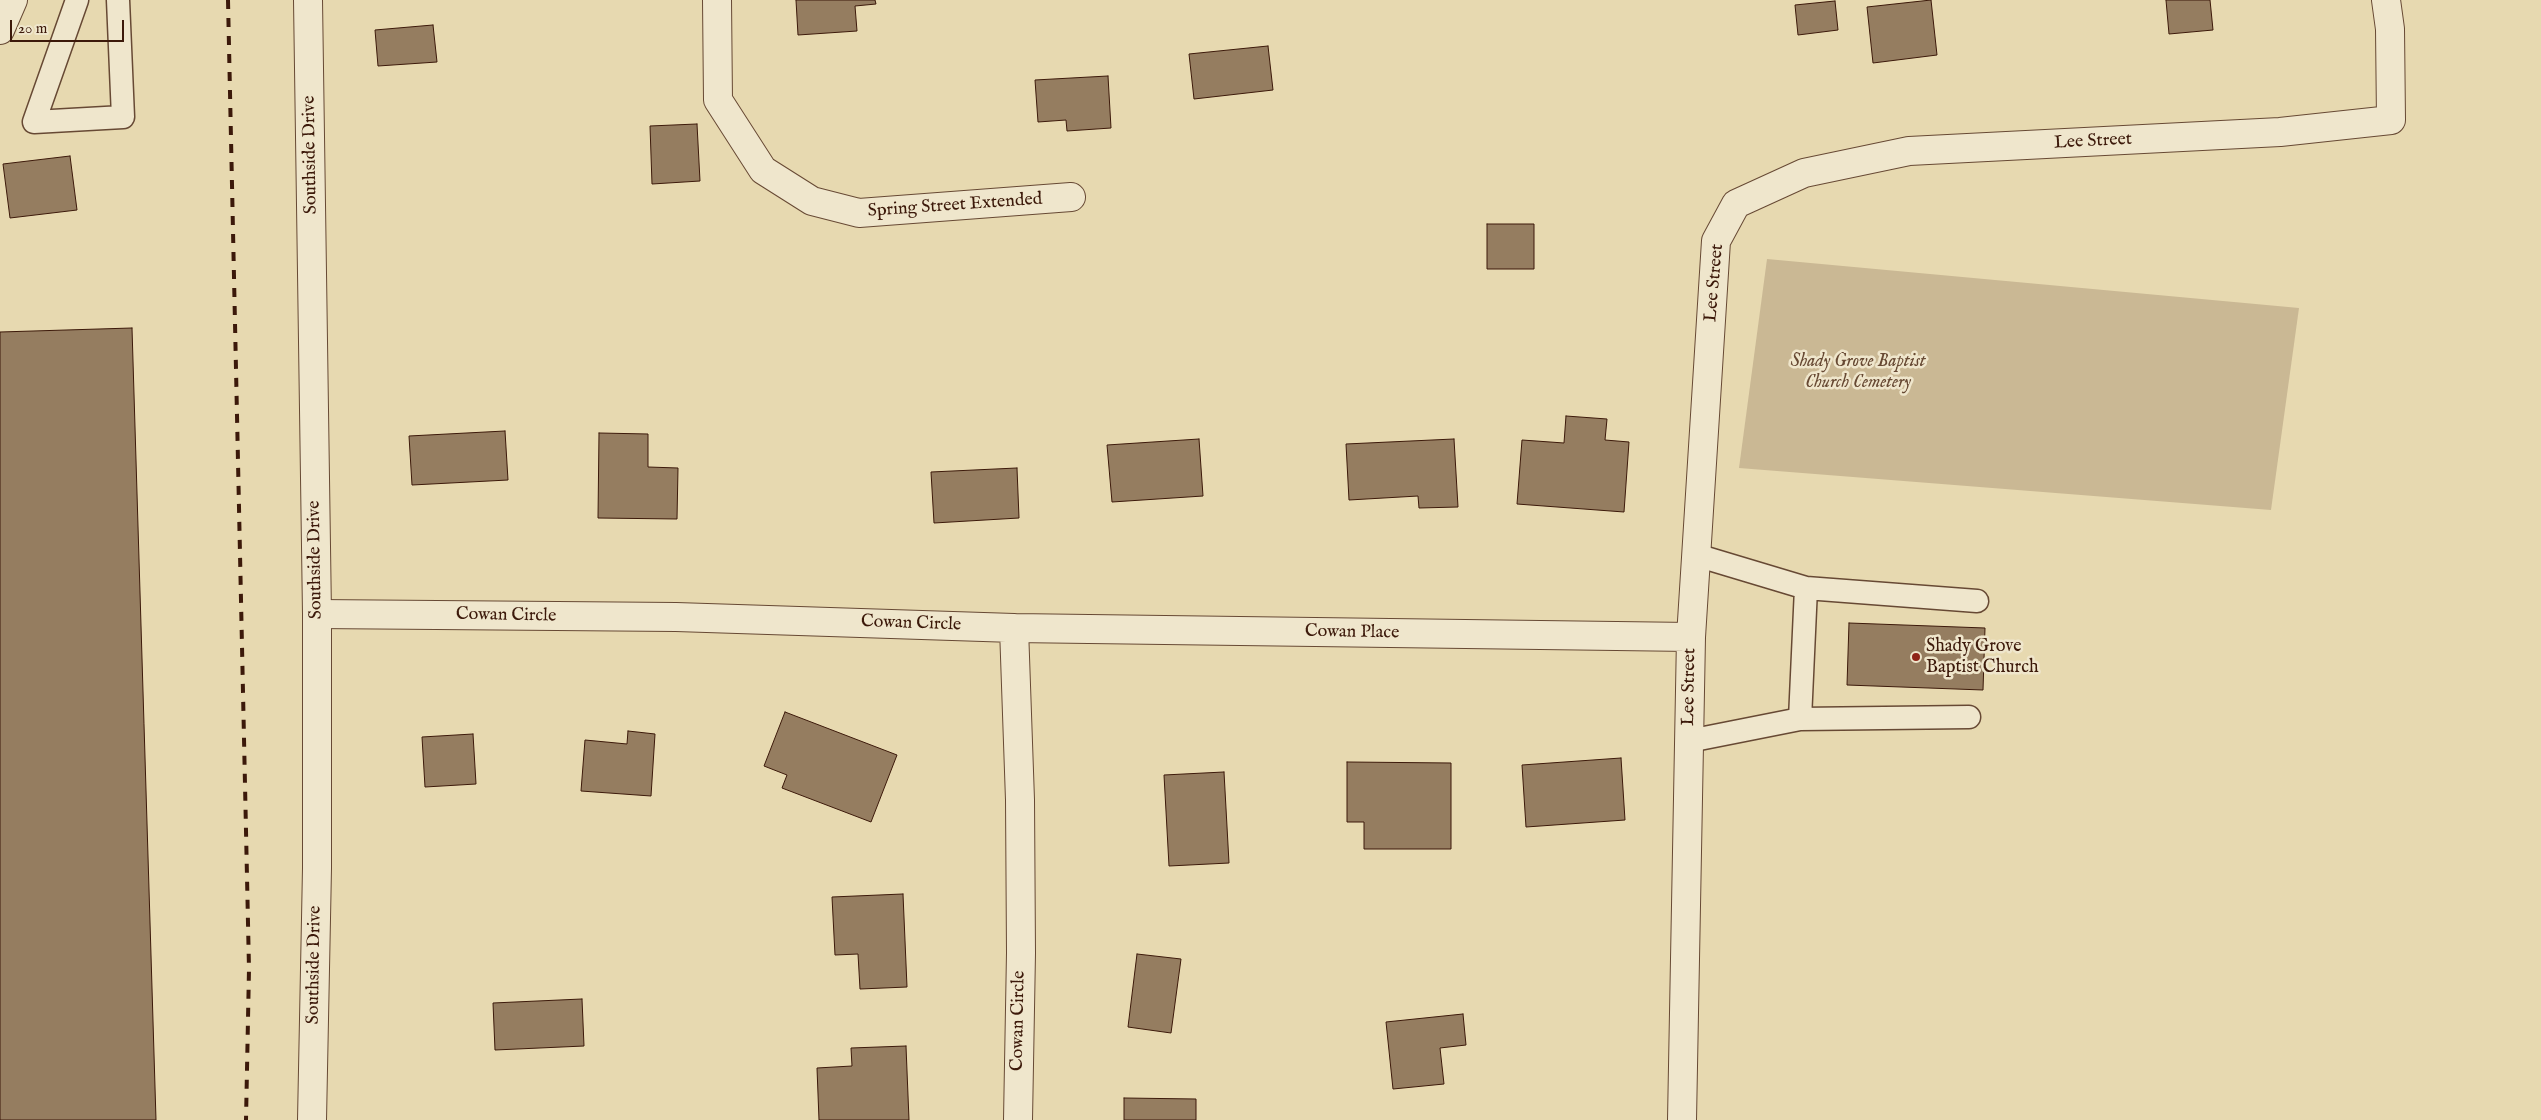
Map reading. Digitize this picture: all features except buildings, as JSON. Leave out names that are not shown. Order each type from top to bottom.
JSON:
[{"type":"street","points":[[0,30],[14,0]]},
{"type":"street","name":"Southside Drive","points":[[308,0],[317,614],[316,868],[312,1120]]},
{"type":"street","name":"Spring Street Extended","points":[[717,0],[718,100],[763,170],[812,201],[859,213],[1071,197]]},
{"type":"street","name":"Lee Street","points":[[1682,1120],[1691,637],[1716,241],[1736,204],[1804,173],[1909,151],[2280,132],[2391,120],[2390,29],[2386,0]]},
{"type":"street","name":"Cowan Circle","points":[[317,614],[676,618],[1014,628],[1020,809],[1021,953],[1018,1120]]},
{"type":"street","name":"Cowan Place","points":[[1014,628],[1691,637]]},
{"type":"lane","points":[[77,0],[34,122],[123,116],[118,0]]},
{"type":"lane","points":[[1696,555],[1806,588],[1977,601]]},
{"type":"lane","points":[[1800,719],[1806,588]]},
{"type":"lane","points":[[1689,741],[1800,719],[1968,716]]},
{"type":"green space","name":"Shady Grove Baptist Church Cemetery","points":[[1767,259],[2299,308],[2271,510],[1739,468]]},
{"type":"railway","points":[[228,0],[249,969],[246,1120]]},
{"type":"place","name":"Shady Grove Baptist Church","points":[[1916,657]]}]
